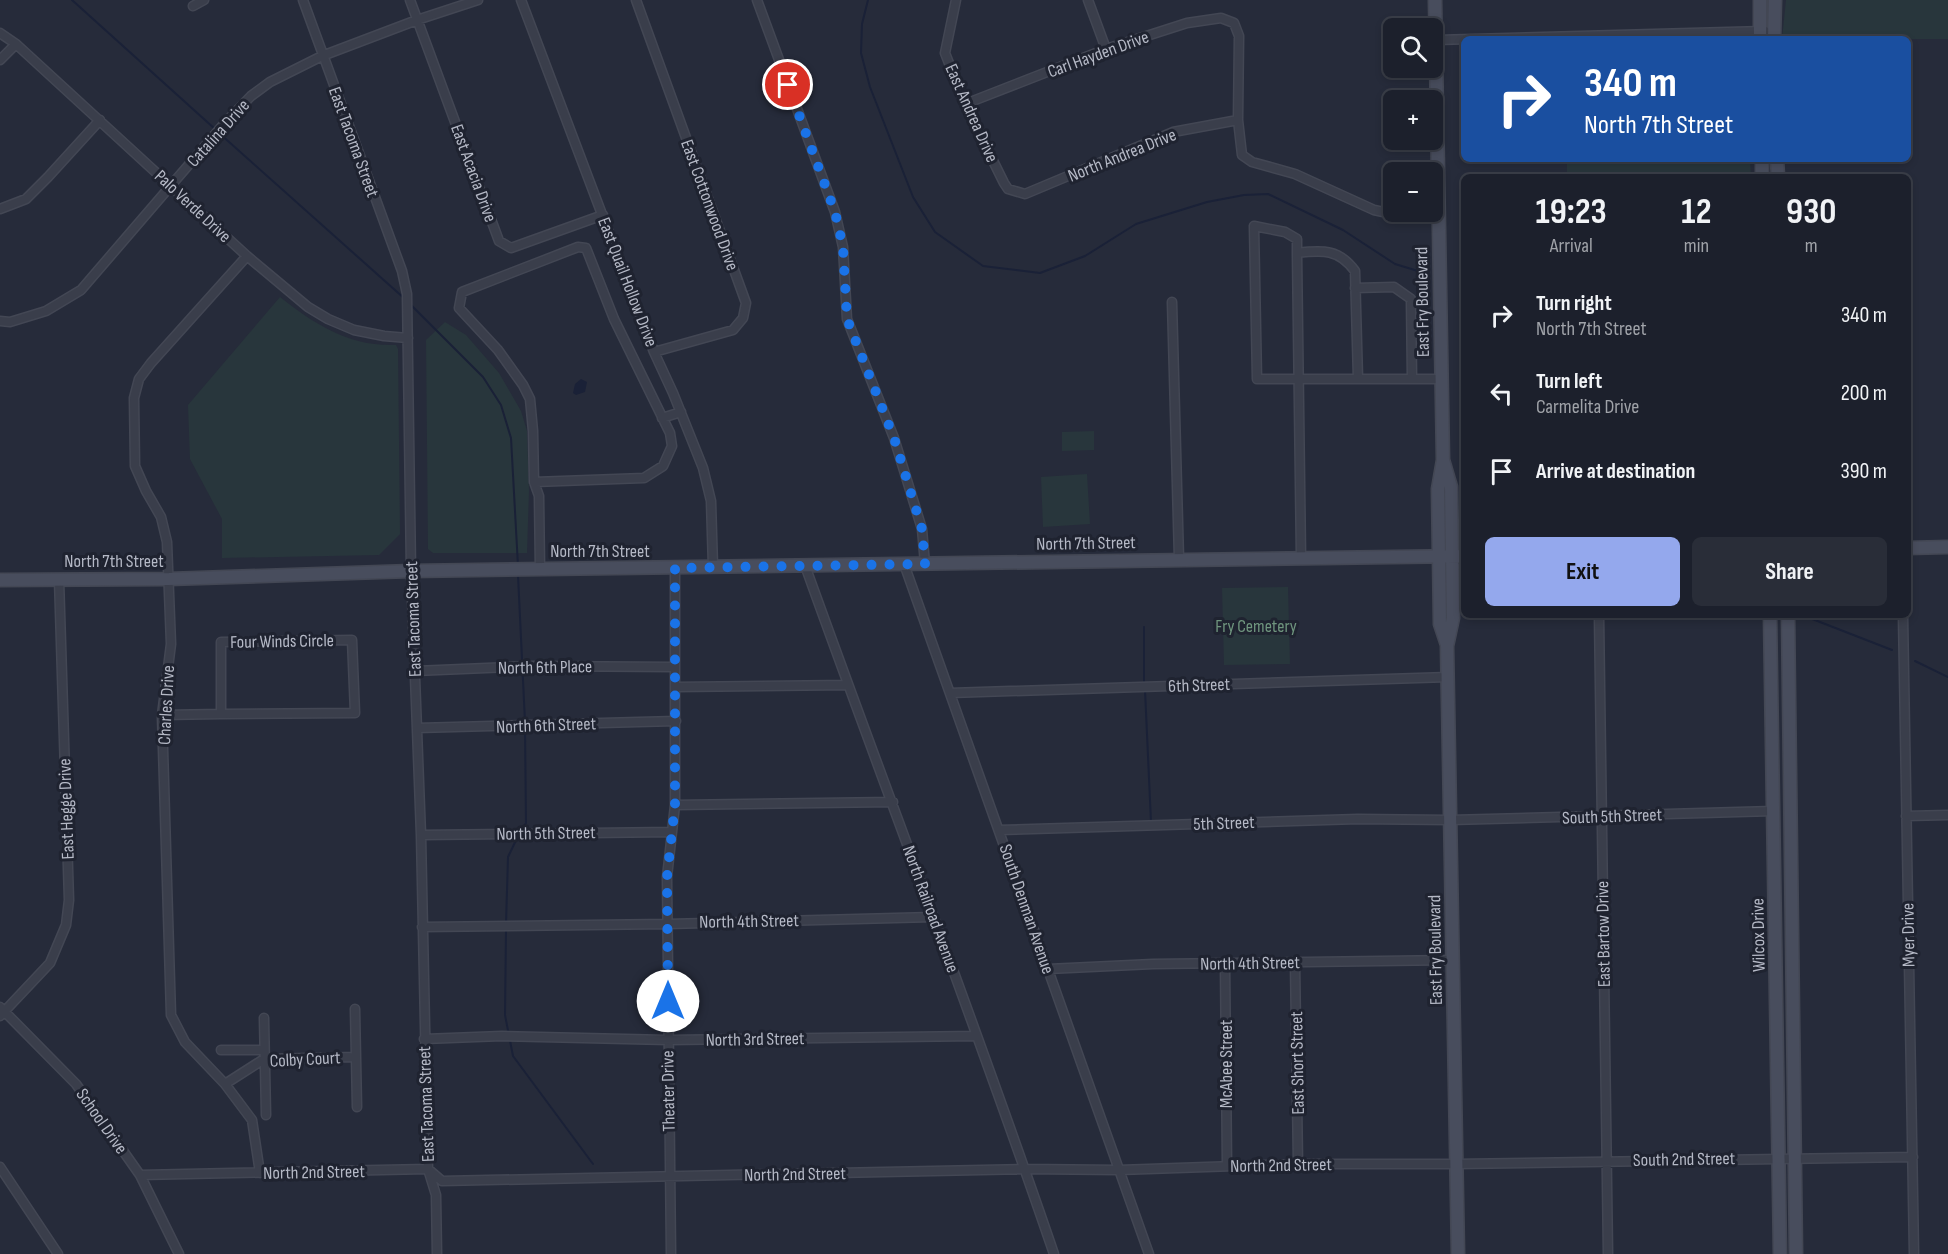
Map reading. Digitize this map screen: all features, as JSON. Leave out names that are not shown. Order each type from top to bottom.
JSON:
[{"type":"main road","name":"East Fry Boulevard","points":[[1435,0],[1435,18]]},
{"type":"main road","points":[[1760,0],[1760,35]]},
{"type":"main road","points":[[1774,35],[1775,0]]},
{"type":"main road","name":"East Fry Boulevard","points":[[1437,78],[1438,162]]},
{"type":"main road","name":"East Fry Boulevard","points":[[1439,222],[1443,460],[1438,489],[1440,624],[1448,646]]},
{"type":"main road","name":"East Fry Boulevard","points":[[1443,460],[1451,487],[1458,556],[1453,618],[1448,646],[1458,1254]]},
{"type":"main road","points":[[1911,548],[1948,547]]},
{"type":"main road","name":"North 7th Street","points":[[0,580],[169,579],[540,569],[1458,556]]},
{"type":"main road","name":"Wilcox Drive","points":[[1770,618],[1780,1254]]},
{"type":"main road","name":"Wilcox Drive","points":[[1788,618],[1796,1254]]},
{"type":"street","points":[[194,6],[204,0]]},
{"type":"street","name":"East Tacoma Street","points":[[303,0],[402,271],[406,294],[411,572],[421,835],[428,1169],[436,1195],[437,1254]]},
{"type":"street","name":"East Acacia Drive","points":[[410,0],[499,241],[512,248],[603,215]]},
{"type":"street","name":"Catalina Drive","points":[[0,321],[10,322],[46,311],[81,290],[251,96],[270,82],[322,56],[478,0]]},
{"type":"street","name":"East Quail Hollow Drive","points":[[520,0],[654,352],[703,468],[711,501],[713,567]]},
{"type":"street","name":"East Cottonwood Drive","points":[[636,0],[746,303],[743,318],[733,330],[654,352]]},
{"type":"street","points":[[758,0],[835,212],[843,247],[847,319],[894,438],[922,529],[925,564]]},
{"type":"street","name":"East Andrea Drive","points":[[956,0],[945,53],[965,104],[1008,189]]},
{"type":"street","points":[[1088,0],[1106,49]]},
{"type":"street","name":"Carl Hayden Drive","points":[[965,104],[1106,49],[1187,23],[1221,18],[1234,23],[1239,36],[1239,120]]},
{"type":"street","name":"Palo Verde Drive","points":[[0,33],[16,44],[247,256],[308,307],[354,330],[408,338]]},
{"type":"street","points":[[1695,36],[1774,35]]},
{"type":"street","points":[[1443,40],[1461,40]]},
{"type":"street","points":[[0,60],[16,44]]},
{"type":"street","points":[[0,208],[26,199],[100,120]]},
{"type":"street","points":[[1239,120],[1242,155],[1252,162],[1295,174],[1383,212]]},
{"type":"street","name":"North Andrea Drive","points":[[1008,189],[1025,194],[1173,132],[1239,120]]},
{"type":"street","points":[[1301,558],[1299,379],[1297,239],[1285,232],[1254,226],[1257,379],[1299,379],[1358,379],[1412,379],[1442,379]]},
{"type":"street","points":[[534,482],[644,478],[663,466],[672,446],[670,433],[614,319],[586,248],[578,247],[462,292],[459,308],[498,350],[530,399],[534,431],[534,482],[539,496],[540,569]]},
{"type":"street","points":[[1297,253],[1332,252],[1347,260],[1355,271],[1358,379]]},
{"type":"street","name":"Charles Drive","points":[[247,256],[145,371],[139,380],[134,398],[135,466],[161,517],[167,542],[171,644],[162,715],[171,1016],[185,1042],[225,1084],[252,1120],[260,1173]]},
{"type":"street","points":[[1355,288],[1394,287],[1410,298],[1412,379]]},
{"type":"street","points":[[1172,303],[1179,559]]},
{"type":"street","points":[[662,418],[681,412]]},
{"type":"street","name":"South Denman Avenue","points":[[904,564],[1149,1254]]},
{"type":"street","name":"North Railroad Avenue","points":[[807,566],[1054,1254]]},
{"type":"street","name":"Theater Drive","points":[[671,1254],[667,877],[675,805],[675,568]]},
{"type":"street","name":"East Hegge Drive","points":[[2,1011],[50,963],[66,925],[69,900],[59,579]]},
{"type":"street","name":"East Bartow Drive","points":[[1599,618],[1608,1254]]},
{"type":"street","name":"Myer Drive","points":[[1903,618],[1914,1254]]},
{"type":"street","name":"Four Winds Circle","points":[[162,715],[355,713],[352,640],[221,642],[221,714]]},
{"type":"street","name":"North 6th Place","points":[[415,671],[533,666],[675,667]]},
{"type":"street","name":"6th Street","points":[[950,693],[1449,677]]},
{"type":"street","points":[[675,687],[848,685]]},
{"type":"street","name":"North 6th Street","points":[[417,728],[676,721]]},
{"type":"street","points":[[675,805],[893,802]]},
{"type":"street","name":"South 5th Street","points":[[1450,820],[1774,811]]},
{"type":"street","points":[[1906,816],[1948,815]]},
{"type":"street","name":"5th Street","points":[[999,830],[1358,819],[1450,820]]},
{"type":"street","name":"North 5th Street","points":[[421,835],[672,832]]},
{"type":"street","name":"North 4th Street","points":[[422,927],[668,924],[933,917]]},
{"type":"street","name":"North 4th Street","points":[[1048,969],[1225,963],[1453,960]]},
{"type":"street","name":"East Short Street","points":[[1295,962],[1298,1164]]},
{"type":"street","name":"McAbee Street","points":[[1225,963],[1227,1166]]},
{"type":"street","points":[[355,1009],[357,1107]]},
{"type":"street","name":"School Drive","points":[[2,1011],[76,1084],[140,1175],[179,1254]]},
{"type":"street","points":[[264,1018],[266,1115]]},
{"type":"street","name":"North 3rd Street","points":[[424,1039],[502,1036],[668,1040],[977,1036]]},
{"type":"street","points":[[221,1050],[264,1054]]},
{"type":"street","name":"Colby Court","points":[[225,1084],[264,1054],[356,1057]]},
{"type":"street","name":"South 2nd Street","points":[[1455,1164],[1913,1157]]},
{"type":"street","name":"North 2nd Street","points":[[140,1175],[428,1169],[442,1181],[1025,1169],[1119,1170],[1298,1164],[1455,1164]]},
{"type":"street","points":[[0,1167],[58,1254]]},
{"type":"green space","points":[[1786,0],[1948,0],[1948,39],[1911,39],[1911,36],[1782,36]]},
{"type":"green space","points":[[1567,162],[1750,162],[1751,174],[1567,174]]},
{"type":"green space","points":[[280,297],[306,316],[334,332],[363,342],[396,345],[398,349],[400,534],[379,555],[222,558],[222,519],[190,459],[188,405]]},
{"type":"green space","points":[[445,322],[466,335],[499,373],[521,411],[527,431],[529,491],[527,553],[433,553],[428,549],[426,340]]},
{"type":"green space","points":[[1094,431],[1094,450],[1062,451],[1062,432]]},
{"type":"green space","points":[[1087,474],[1090,524],[1043,527],[1041,477]]},
{"type":"green space","name":"Fry Cemetery","points":[[1288,587],[1290,664],[1224,665],[1222,588]]},
{"type":"water","points":[[581,379],[587,382],[585,392],[576,395],[573,393],[575,384]]},
{"type":"waterway","points":[[72,0],[215,129]]},
{"type":"waterway","points":[[868,0],[862,24],[861,53],[870,87],[913,197],[935,232],[983,266],[1040,273],[1085,256],[1136,224],[1207,202],[1244,195],[1268,194],[1343,230],[1395,264],[1418,271]]},
{"type":"waterway","points":[[219,133],[405,299]]},
{"type":"waterway","points":[[409,303],[483,377],[501,405],[511,438],[518,566]]},
{"type":"waterway","points":[[518,575],[525,722]]},
{"type":"waterway","points":[[1810,618],[1892,650]]},
{"type":"waterway","points":[[1144,627],[1144,684]]},
{"type":"waterway","points":[[1915,661],[1948,677]]},
{"type":"waterway","points":[[1145,690],[1151,822]]},
{"type":"waterway","points":[[521,831],[526,823],[525,727]]},
{"type":"waterway","points":[[506,924],[508,857],[518,836]]},
{"type":"waterway","points":[[506,930],[505,1015],[513,1056],[593,1164]]},
{"type":"route","points":[[668,1001],[667,877],[675,805],[675,568],[925,564],[922,529],[894,438],[847,319],[843,247],[835,212],[788,85]]}]
